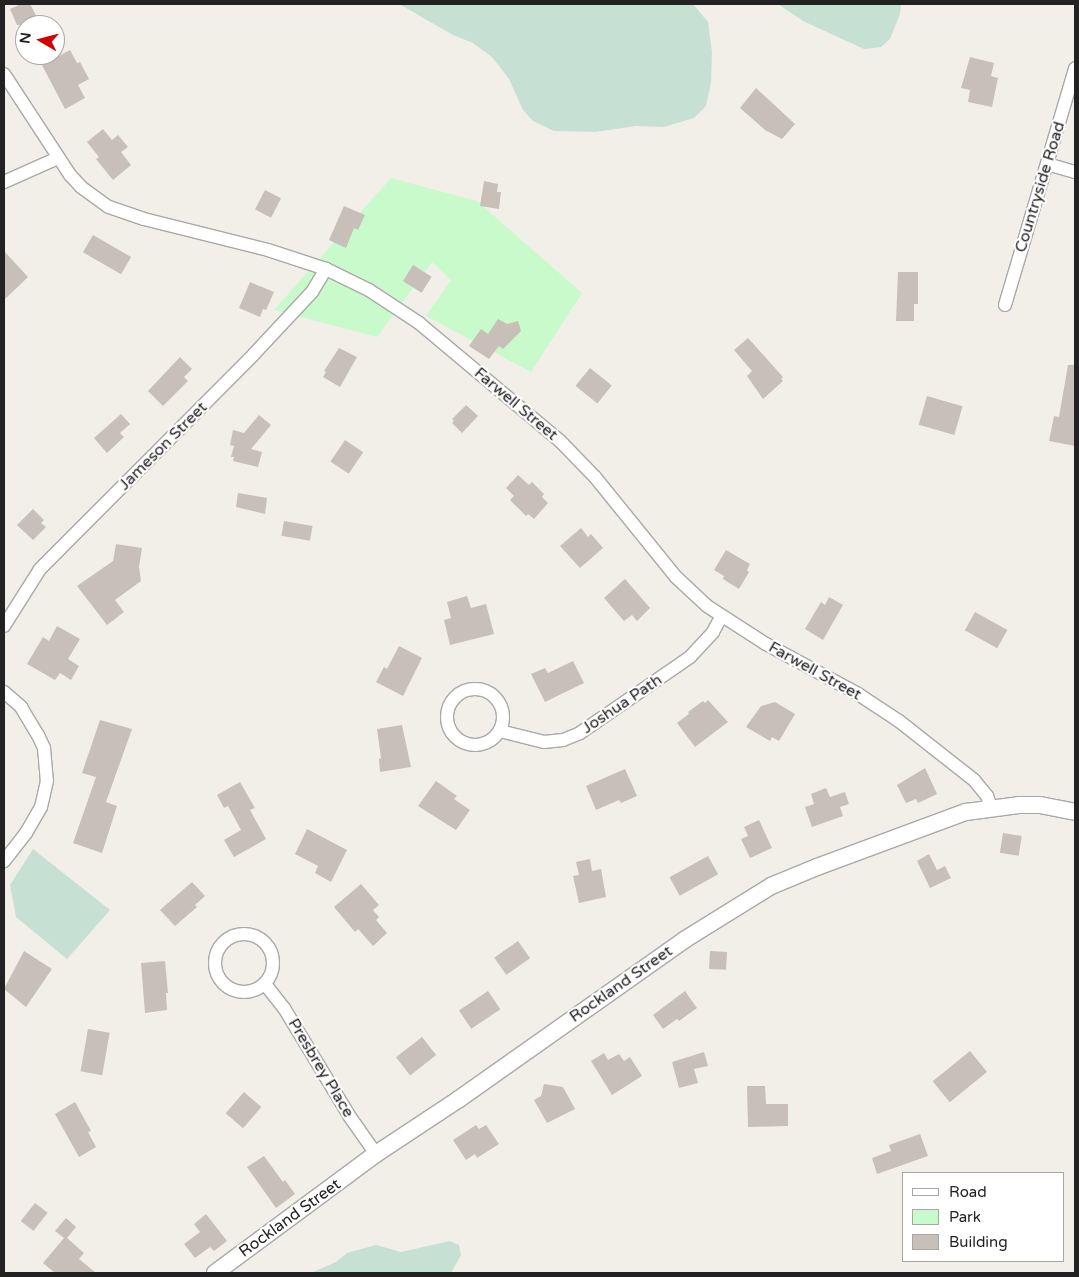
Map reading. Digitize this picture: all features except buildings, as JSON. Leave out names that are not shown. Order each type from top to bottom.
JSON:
[{"type":"street","name":"Countryside Road","points":[[1004,305],[1075,68]]},
{"type":"street","name":"Farwell Street","points":[[4,74],[58,158],[81,187],[109,207],[144,219],[268,250],[326,269],[369,290],[419,323],[547,429],[595,477],[691,593],[721,617],[792,659],[858,694],[893,717],[974,780],[987,796],[991,807]]},
{"type":"street","points":[[4,182],[58,158]]},
{"type":"street","points":[[1047,164],[1075,172]]},
{"type":"street","name":"Jameson Street","points":[[4,626],[40,569],[254,354],[312,292],[326,269]]},
{"type":"street","name":"Joshua Path","points":[[500,731],[544,742],[563,740],[580,734],[690,657],[713,632],[721,617]]},
{"type":"street","points":[[466,690],[486,691],[494,696],[502,710],[503,720],[500,731],[493,739],[483,745],[463,744],[450,732],[446,717],[448,707],[459,694],[466,690]]},
{"type":"street","points":[[4,692],[20,707],[38,735],[44,748],[47,780],[41,807],[26,833],[4,861]]},
{"type":"street","name":"Rockland Street","points":[[215,1273],[376,1154],[459,1100],[684,940],[771,886],[947,818],[991,807],[1040,806],[1075,812]]},
{"type":"street","points":[[239,934],[249,934],[263,940],[272,953],[274,962],[270,976],[265,984],[251,992],[242,992],[225,986],[219,979],[214,964],[221,944],[231,936],[239,934]]},
{"type":"street","name":"Presbrey Place","points":[[265,984],[284,1008],[376,1154]]},
{"type":"green space","points":[[399,4],[693,4],[708,22],[712,52],[711,83],[706,106],[694,118],[664,127],[636,126],[595,132],[554,131],[533,121],[523,110],[509,79],[492,57],[473,43],[453,35]]},
{"type":"green space","points":[[778,4],[901,4],[900,14],[890,39],[881,47],[864,49],[803,21]]},
{"type":"green space","points":[[391,178],[477,201],[582,293],[531,372],[426,316],[451,280],[432,262],[377,337],[274,310]]},
{"type":"green space","points":[[33,849],[110,910],[67,959],[16,917],[10,885]]},
{"type":"green space","points":[[450,1241],[459,1245],[461,1255],[451,1273],[311,1273],[336,1262],[347,1253],[376,1245],[401,1252]]}]
